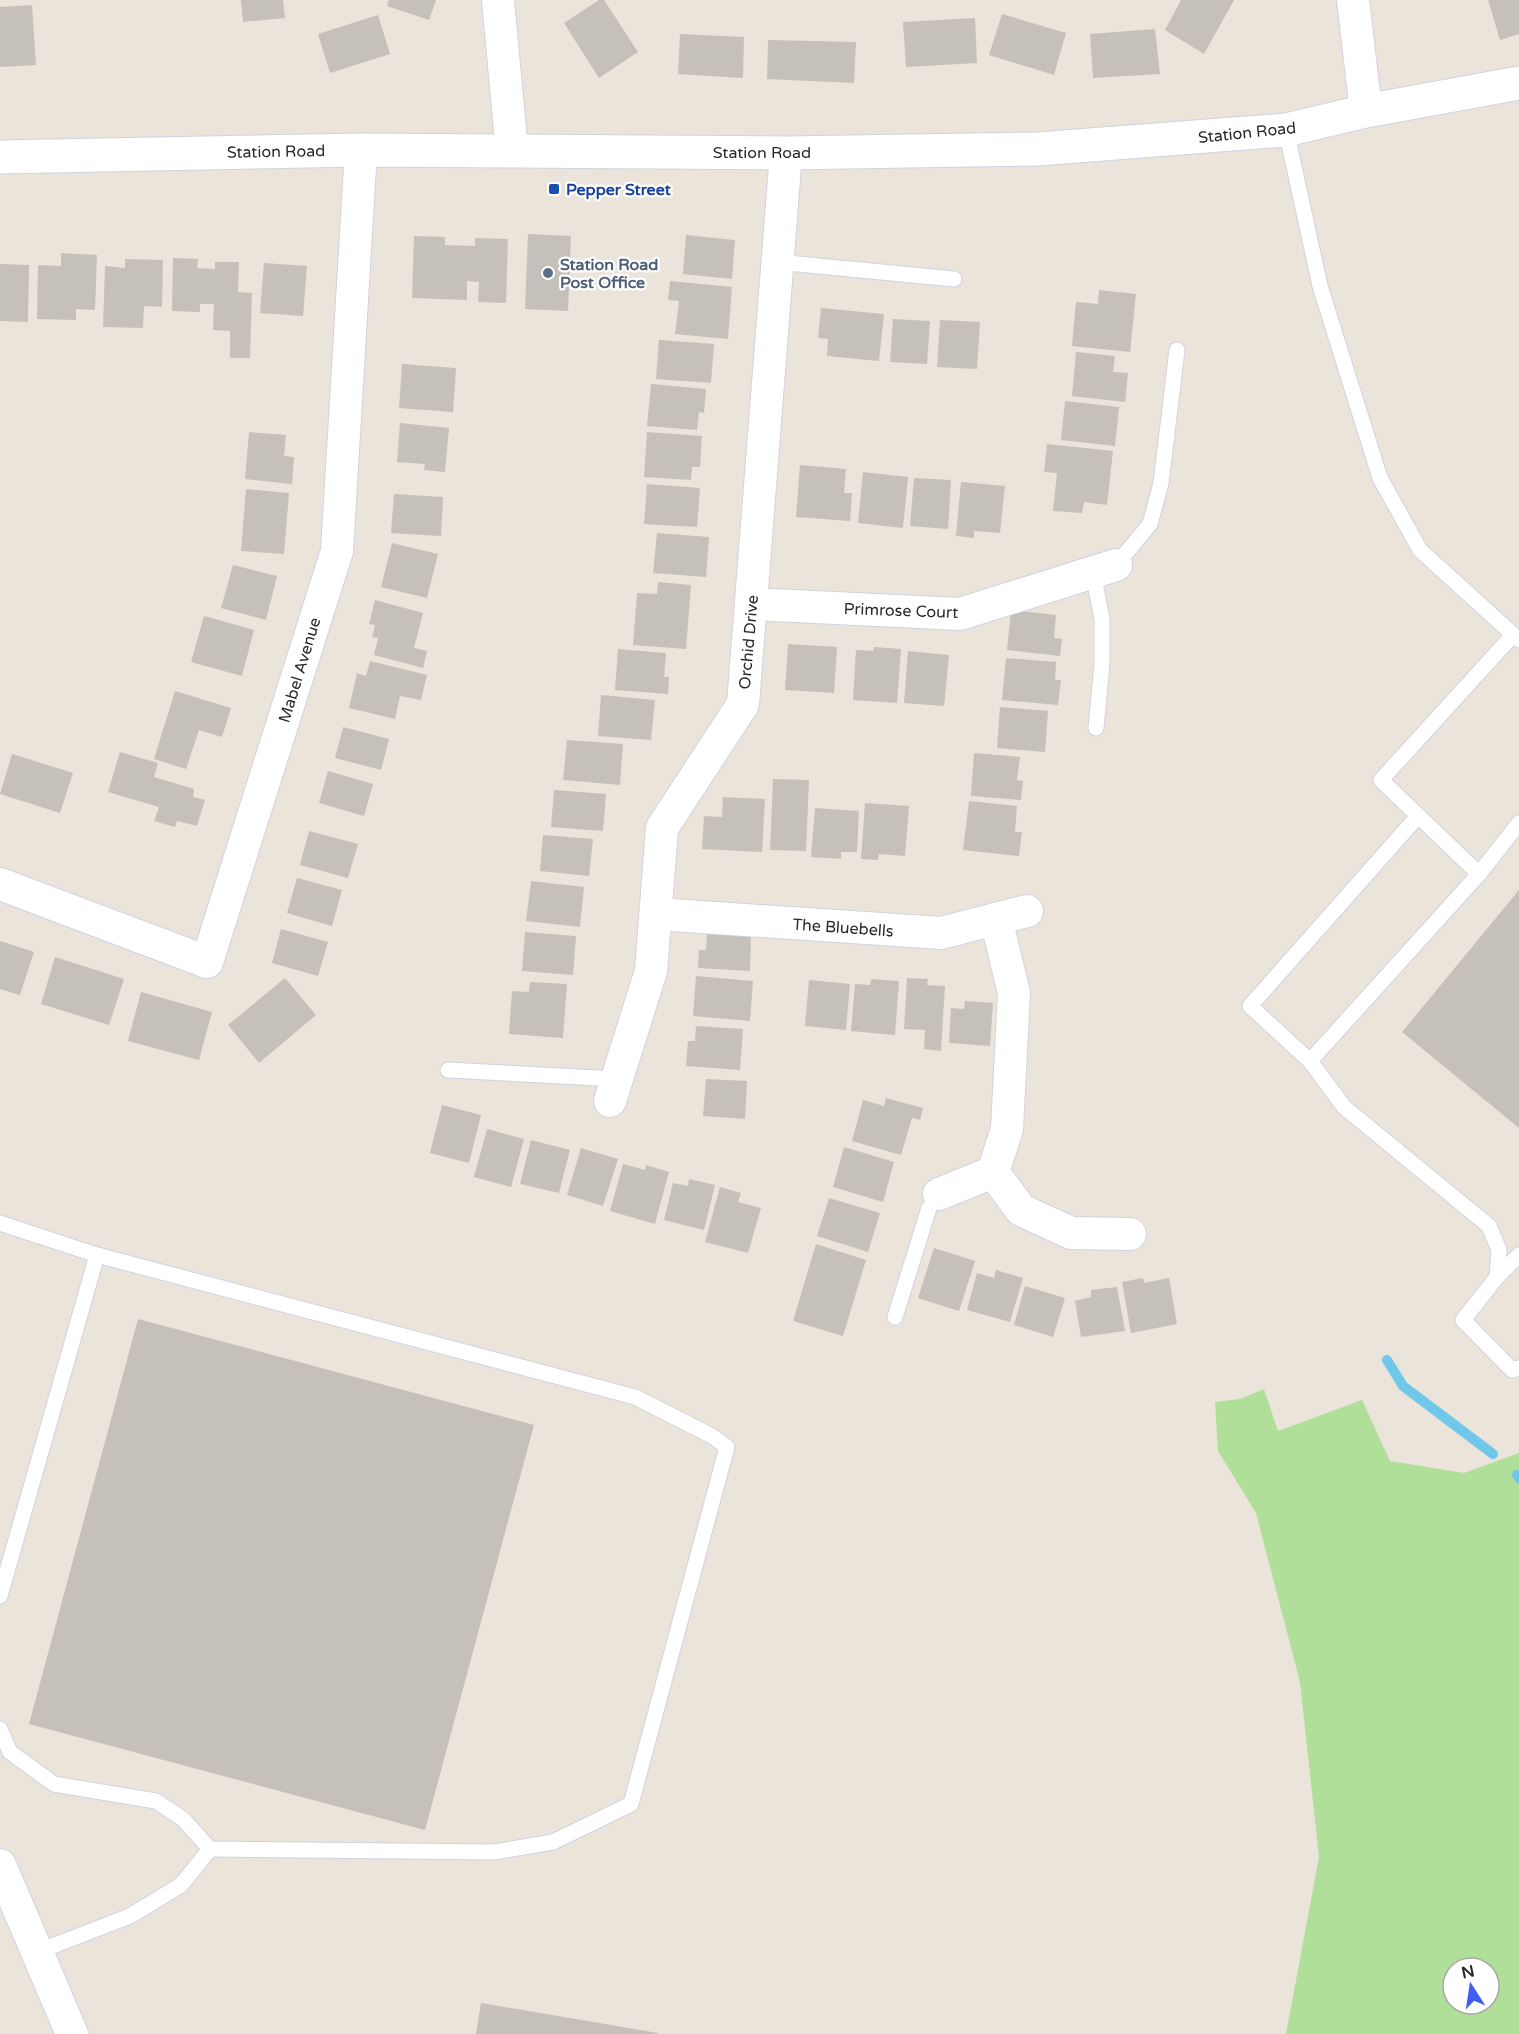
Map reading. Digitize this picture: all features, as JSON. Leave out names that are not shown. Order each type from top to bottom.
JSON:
[{"type":"main road","name":"Station Road","points":[[0,157],[360,150],[786,153],[1038,149],[1286,130],[1366,111],[1519,83]]},
{"type":"street","points":[[498,0],[512,151]]},
{"type":"street","points":[[1353,0],[1366,111]]},
{"type":"street","name":"Mabel Avenue","points":[[0,884],[207,962],[337,551],[360,150]]},
{"type":"street","name":"Orchid Drive","points":[[613,1090],[651,971],[662,828],[743,704],[786,153]]},
{"type":"street","name":"Primrose Court","points":[[751,604],[960,614],[1104,569]]},
{"type":"street","name":"The Bluebells","points":[[656,914],[940,933],[1027,911]]},
{"type":"street","points":[[939,1194],[993,1172],[1007,1129],[1014,993],[996,919]]},
{"type":"street","points":[[993,1172],[1021,1210],[1071,1233],[1130,1234]]},
{"type":"street","points":[[0,1865],[72,2034]]},
{"type":"lane","points":[[1286,130],[1320,286],[1380,478],[1420,550],[1516,638],[1381,780],[1479,874]]},
{"type":"lane","points":[[777,262],[954,279]]},
{"type":"lane","points":[[1096,728],[1102,664],[1104,569],[1150,525],[1161,483],[1177,350]]},
{"type":"lane","points":[[1418,816],[1250,1006],[1310,1061],[1344,1107],[1489,1226],[1499,1250],[1497,1277]]},
{"type":"lane","points":[[1310,1061],[1479,874],[1519,823]]},
{"type":"lane","points":[[448,1070],[613,1090]]},
{"type":"lane","points":[[895,1317],[929,1208],[939,1194]]},
{"type":"lane","points":[[0,1223],[97,1255],[635,1397],[712,1436],[727,1448],[631,1804],[552,1842],[494,1852],[210,1849],[183,1819],[156,1801],[54,1784],[10,1752],[0,1730]]},
{"type":"lane","points":[[0,1596],[97,1255]]},
{"type":"lane","points":[[1519,1255],[1497,1277],[1463,1320],[1512,1370],[1519,1368]]},
{"type":"lane","points":[[37,1952],[130,1916],[181,1885],[210,1849]]},
{"type":"green space","points":[[1264,1389],[1278,1431],[1362,1400],[1390,1461],[1464,1473],[1519,1453],[1519,2034],[1286,2034],[1319,1857],[1300,1682],[1256,1513],[1218,1451],[1215,1402],[1240,1399]]},
{"type":"building","points":[[241,0],[283,0],[285,18],[243,22]]},
{"type":"building","points":[[389,0],[436,0],[429,20],[387,6]]},
{"type":"building","points":[[599,0],[604,0],[638,52],[599,78],[564,23]]},
{"type":"building","points":[[1181,0],[1234,0],[1204,54],[1165,30]]},
{"type":"building","points":[[1488,0],[1519,0],[1519,34],[1500,40]]},
{"type":"building","points":[[32,5],[36,65],[0,67],[0,7]]},
{"type":"building","points":[[1002,14],[1066,33],[1054,75],[989,55]]},
{"type":"building","points":[[378,15],[390,54],[330,73],[318,34]]},
{"type":"building","points":[[975,18],[977,63],[906,67],[903,22]]},
{"type":"building","points":[[1155,29],[1160,74],[1093,78],[1090,34]]},
{"type":"building","points":[[680,34],[744,37],[743,78],[678,74]]},
{"type":"building","points":[[768,40],[856,42],[854,83],[767,79]]},
{"type":"building","name":"Station Road Post Office","points":[[528,234],[571,236],[568,311],[525,309]]},
{"type":"building","points":[[686,235],[735,240],[732,279],[683,274]]},
{"type":"building","points":[[414,236],[445,237],[445,245],[475,246],[475,238],[508,239],[506,303],[478,302],[479,282],[467,281],[467,300],[412,298]]},
{"type":"building","points":[[61,253],[97,255],[95,310],[76,309],[76,320],[37,319],[38,265],[61,266]]},
{"type":"building","points":[[173,258],[198,259],[197,268],[215,269],[215,262],[239,262],[238,292],[252,293],[250,358],[230,358],[230,331],[213,330],[214,304],[200,304],[200,312],[172,311]]},
{"type":"building","points":[[125,259],[163,260],[162,307],[144,306],[143,328],[103,327],[105,266],[125,268]]},
{"type":"building","points":[[264,263],[307,266],[303,316],[260,313]]},
{"type":"building","points":[[0,264],[29,265],[28,322],[0,321]]},
{"type":"building","points":[[670,281],[732,287],[728,339],[675,334],[679,301],[668,300]]},
{"type":"building","points":[[1099,290],[1136,294],[1130,352],[1072,346],[1076,302],[1098,304]]},
{"type":"building","points":[[821,308],[884,314],[879,361],[827,356],[828,339],[818,338]]},
{"type":"building","points":[[893,319],[930,321],[927,364],[890,362]]},
{"type":"building","points":[[940,320],[980,322],[977,369],[937,367]]},
{"type":"building","points":[[659,340],[714,344],[711,383],[656,379]]},
{"type":"building","points":[[1076,352],[1115,356],[1113,372],[1128,373],[1125,402],[1072,396]]},
{"type":"building","points":[[402,364],[456,368],[453,412],[399,408]]},
{"type":"building","points":[[651,384],[706,389],[704,413],[699,412],[697,430],[647,426]]},
{"type":"building","points":[[1065,401],[1119,407],[1115,446],[1061,440]]},
{"type":"building","points":[[400,423],[449,428],[445,472],[424,470],[425,464],[397,462]]},
{"type":"building","points":[[249,432],[286,435],[284,456],[294,457],[292,484],[245,479]]},
{"type":"building","points":[[647,432],[702,436],[700,467],[692,467],[691,480],[644,477]]},
{"type":"building","points":[[1047,444],[1113,451],[1107,505],[1084,502],[1082,513],[1053,511],[1057,473],[1044,472]]},
{"type":"building","points":[[800,465],[846,469],[844,493],[852,493],[850,521],[796,517]]},
{"type":"building","points":[[863,472],[908,477],[903,528],[858,523]]},
{"type":"building","points":[[914,478],[951,480],[948,529],[910,526]]},
{"type":"building","points":[[961,482],[1005,486],[1000,533],[974,531],[974,538],[956,536]]},
{"type":"building","points":[[647,484],[700,488],[697,527],[644,524]]},
{"type":"building","points":[[246,489],[289,493],[284,554],[241,551]]},
{"type":"building","points":[[394,494],[443,497],[441,536],[391,533]]},
{"type":"building","points":[[657,533],[709,537],[706,577],[653,573]]},
{"type":"building","points":[[392,543],[438,554],[427,598],[381,587]]},
{"type":"building","points":[[233,565],[277,576],[266,620],[221,608]]},
{"type":"building","points":[[658,582],[691,585],[686,649],[633,645],[637,593],[657,594]]},
{"type":"building","points":[[375,600],[423,613],[414,648],[427,651],[423,668],[374,655],[378,638],[372,637],[375,625],[369,624]]},
{"type":"building","points":[[1011,610],[1056,615],[1054,638],[1062,639],[1060,656],[1007,650]]},
{"type":"building","points":[[204,616],[254,630],[242,676],[191,662]]},
{"type":"building","points":[[788,644],[837,647],[834,693],[785,690]]},
{"type":"building","points":[[874,647],[901,649],[897,703],[853,700],[856,650],[873,651]]},
{"type":"building","points":[[618,649],[666,653],[664,677],[669,677],[668,694],[615,690]]},
{"type":"building","points":[[908,651],[949,655],[944,706],[904,703]]},
{"type":"building","points":[[1006,658],[1056,662],[1055,680],[1061,680],[1058,705],[1002,700]]},
{"type":"building","points":[[370,661],[427,675],[421,700],[400,696],[395,719],[349,708],[357,673],[366,676]]},
{"type":"building","points":[[175,691],[231,708],[222,737],[199,730],[186,769],[154,759]]},
{"type":"building","points":[[601,695],[655,700],[651,740],[598,736]]},
{"type":"building","points":[[1000,707],[1048,711],[1045,752],[997,748]]},
{"type":"building","points":[[343,727],[389,739],[381,770],[335,758]]},
{"type":"building","points":[[567,740],[623,744],[620,785],[563,780]]},
{"type":"building","points":[[120,752],[158,763],[154,777],[194,789],[193,797],[205,800],[197,826],[177,821],[175,827],[154,821],[159,807],[108,792]]},
{"type":"building","points":[[974,753],[1020,757],[1017,780],[1023,781],[1021,800],[971,796]]},
{"type":"building","points":[[12,754],[73,773],[60,813],[0,794]]},
{"type":"building","points":[[328,771],[373,784],[364,816],[319,803]]},
{"type":"building","points":[[773,779],[809,780],[806,851],[770,850]]},
{"type":"building","points":[[554,790],[606,794],[603,831],[551,827]]},
{"type":"building","points":[[723,797],[765,799],[762,852],[702,849],[704,816],[722,817]]},
{"type":"building","points":[[969,801],[1017,806],[1015,832],[1022,832],[1019,856],[963,850]]},
{"type":"building","points":[[865,803],[909,806],[905,856],[879,854],[878,860],[861,859]]},
{"type":"building","points":[[815,808],[859,811],[857,852],[841,852],[841,859],[811,857]]},
{"type":"building","points":[[309,831],[358,844],[348,878],[300,865]]},
{"type":"building","points":[[543,835],[593,839],[589,876],[540,871]]},
{"type":"building","points":[[297,878],[342,890],[332,926],[287,913]]},
{"type":"building","points":[[531,881],[584,887],[580,927],[526,921]]},
{"type":"building","points":[[1519,890],[1519,1128],[1402,1032]]},
{"type":"building","points":[[281,929],[328,942],[318,976],[272,963]]},
{"type":"building","points":[[707,930],[751,933],[750,971],[698,968],[699,950],[706,950]]},
{"type":"building","points":[[525,932],[576,936],[573,975],[522,971]]},
{"type":"building","points":[[0,941],[34,952],[20,995],[0,989]]},
{"type":"building","points":[[55,957],[124,979],[109,1025],[41,1004]]},
{"type":"building","points":[[696,976],[753,981],[750,1021],[693,1016]]},
{"type":"building","points":[[285,978],[316,1015],[259,1063],[228,1025]]},
{"type":"building","points":[[907,978],[928,979],[927,985],[945,986],[941,1051],[924,1049],[925,1030],[904,1029]]},
{"type":"building","points":[[871,979],[899,981],[895,1035],[851,1031],[855,984],[870,985]]},
{"type":"building","points":[[809,980],[850,984],[846,1030],[805,1026]]},
{"type":"building","points":[[530,982],[567,984],[563,1038],[509,1034],[512,991],[529,992]]},
{"type":"building","points":[[141,992],[212,1012],[199,1060],[128,1041]]},
{"type":"building","points":[[965,1001],[993,1003],[990,1046],[949,1043],[951,1008],[964,1009]]},
{"type":"building","points":[[696,1026],[743,1029],[740,1070],[686,1066],[688,1041],[695,1041]]},
{"type":"building","points":[[706,1079],[747,1081],[745,1119],[703,1116]]},
{"type":"building","points":[[886,1098],[923,1108],[920,1120],[912,1118],[901,1155],[852,1141],[863,1100],[884,1106]]},
{"type":"building","points":[[442,1105],[481,1115],[469,1163],[430,1153]]},
{"type":"building","points":[[487,1129],[524,1139],[511,1187],[474,1177]]},
{"type":"building","points":[[531,1140],[570,1150],[559,1193],[520,1184]]},
{"type":"building","points":[[844,1147],[894,1162],[883,1202],[833,1187]]},
{"type":"building","points":[[581,1148],[618,1159],[603,1206],[567,1195]]},
{"type":"building","points":[[623,1164],[645,1170],[646,1165],[669,1172],[655,1224],[610,1211]]},
{"type":"building","points":[[689,1179],[715,1185],[704,1230],[664,1220],[673,1183],[688,1186]]},
{"type":"building","points":[[720,1187],[741,1193],[738,1202],[761,1208],[748,1253],[705,1242]]},
{"type":"building","points":[[829,1198],[880,1213],[868,1252],[817,1236]]},
{"type":"building","points":[[816,1244],[866,1260],[843,1336],[793,1321]]},
{"type":"building","points":[[934,1248],[975,1261],[959,1311],[918,1298]]},
{"type":"building","points":[[996,1270],[1023,1278],[1010,1322],[967,1310],[977,1273],[994,1278]]},
{"type":"building","points":[[1143,1278],[1144,1283],[1169,1278],[1177,1324],[1131,1333],[1122,1282]]},
{"type":"building","points":[[1025,1286],[1065,1298],[1053,1337],[1014,1325]]},
{"type":"building","points":[[1117,1287],[1125,1331],[1081,1337],[1075,1301],[1091,1297],[1091,1290]]},
{"type":"building","points":[[138,1319],[534,1425],[425,1830],[29,1724]]},
{"type":"building","points":[[481,2003],[658,2033],[658,2034],[476,2034]]},
{"type":"waterway","points":[[1387,1360],[1403,1386],[1493,1454]]},
{"type":"place","name":"Pepper Street","points":[[554,189]]},
{"type":"place","name":"Station Road Post Office","points":[[548,273]]}]
